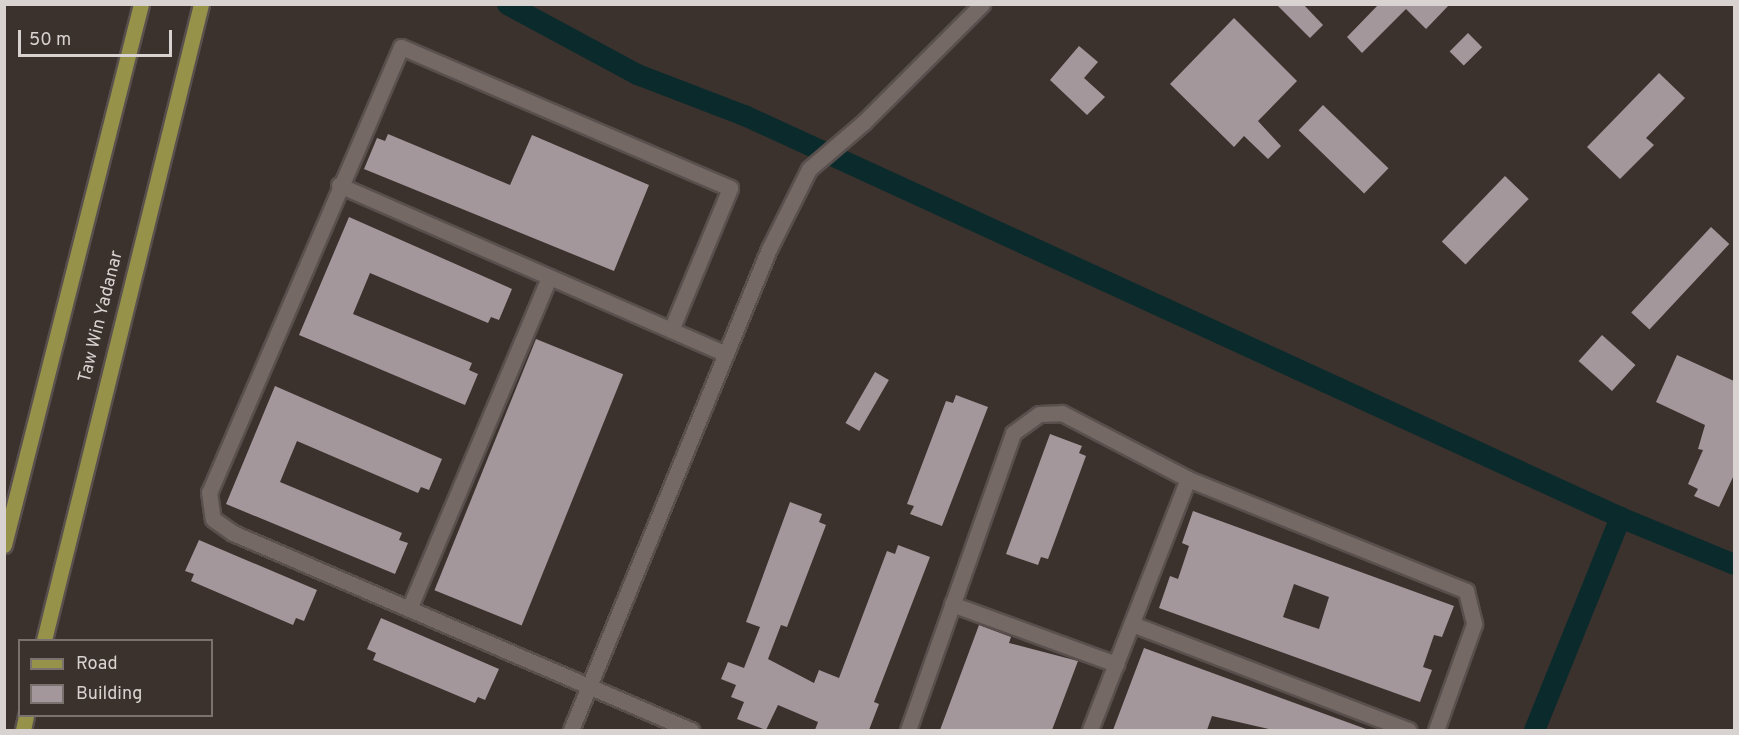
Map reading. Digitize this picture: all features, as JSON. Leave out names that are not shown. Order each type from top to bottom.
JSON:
[{"type":"main road","points":[[4,545],[141,4]]},
{"type":"main road","name":"Taw Win Yadanar","points":[[44,639],[201,4]]},
{"type":"street","points":[[572,730],[726,354],[809,169],[864,122],[982,4]]},
{"type":"street","points":[[671,330],[730,188],[401,47],[339,184],[209,492],[213,519],[233,533],[691,730]]},
{"type":"street","points":[[339,184],[726,354]]},
{"type":"street","points":[[409,609],[549,277]]},
{"type":"street","points":[[908,730],[1013,433],[1024,422],[1039,414],[1062,413],[1188,479],[1467,591],[1474,624],[1436,730]]},
{"type":"street","points":[[1090,730],[1188,479]]},
{"type":"street","points":[[952,604],[1116,664]]},
{"type":"street","points":[[1132,624],[1408,730]]},
{"type":"building","points":[[1276,4],[1303,4],[1323,25],[1310,38]]},
{"type":"building","points":[[1379,4],[1450,4],[1426,29],[1406,9],[1362,53],[1347,37]]},
{"type":"building","points":[[1234,18],[1297,81],[1258,121],[1281,146],[1268,159],[1244,136],[1234,147],[1170,84]]},
{"type":"building","points":[[1468,33],[1482,47],[1464,66],[1450,51]]},
{"type":"building","points":[[1079,46],[1098,62],[1084,78],[1105,97],[1087,115],[1050,80]]},
{"type":"building","points":[[1659,73],[1685,98],[1646,138],[1654,145],[1620,179],[1587,147]]},
{"type":"building","points":[[1323,105],[1388,168],[1364,193],[1299,130]]},
{"type":"building","points":[[388,134],[510,185],[532,135],[649,185],[614,271],[364,169],[377,138],[385,141]]},
{"type":"building","points":[[1505,176],[1529,199],[1466,264],[1442,241]]},
{"type":"building","points":[[349,217],[512,289],[499,320],[491,317],[488,323],[370,273],[353,314],[472,363],[469,370],[478,374],[465,405],[299,335]]},
{"type":"building","points":[[1711,227],[1729,244],[1649,330],[1631,313]]},
{"type":"building","points":[[1602,335],[1635,365],[1612,391],[1579,361]]},
{"type":"building","points":[[536,339],[623,374],[522,625],[434,590]]},
{"type":"building","points":[[1677,355],[1734,381],[1734,475],[1719,507],[1694,496],[1698,489],[1688,484],[1703,450],[1698,449],[1705,425],[1656,402]]},
{"type":"building","points":[[875,372],[889,380],[859,431],[846,423]]},
{"type":"building","points":[[275,386],[442,459],[429,490],[421,487],[418,493],[297,441],[280,482],[402,533],[399,540],[408,543],[395,574],[226,504]]},
{"type":"building","points":[[956,395],[988,407],[942,526],[910,514],[914,506],[907,504],[946,401],[953,403]]},
{"type":"building","points":[[1050,434],[1082,446],[1079,453],[1086,456],[1048,559],[1041,557],[1038,565],[1006,554]]},
{"type":"building","points":[[790,502],[822,514],[819,522],[826,525],[787,627],[781,625],[768,659],[814,683],[819,670],[839,678],[887,551],[895,554],[898,545],[930,557],[874,702],[879,704],[869,730],[815,730],[818,722],[778,705],[766,730],[737,719],[744,702],[731,697],[736,685],[721,679],[728,662],[744,668],[760,627],[746,622]]},
{"type":"building","points":[[1193,511],[1454,606],[1442,637],[1434,635],[1423,667],[1432,670],[1420,702],[1159,608],[1170,576],[1178,579],[1189,546],[1182,543]],"holes":[[[1294,584],[1329,597],[1319,629],[1283,617]]]},
{"type":"building","points":[[199,540],[317,590],[304,621],[296,618],[293,625],[191,581],[194,574],[185,571]]},
{"type":"building","points":[[381,618],[499,669],[485,700],[478,697],[475,703],[373,660],[376,653],[367,649]]},
{"type":"building","points":[[979,625],[1011,637],[1009,643],[1078,661],[1052,730],[940,730]]},
{"type":"building","points":[[1144,648],[1366,730],[1273,730],[1212,716],[1207,730],[1113,730]]},
{"type":"waterway","points":[[507,4],[637,74],[744,115],[1620,517],[1734,564]]},
{"type":"waterway","points":[[1534,730],[1620,517]]}]
